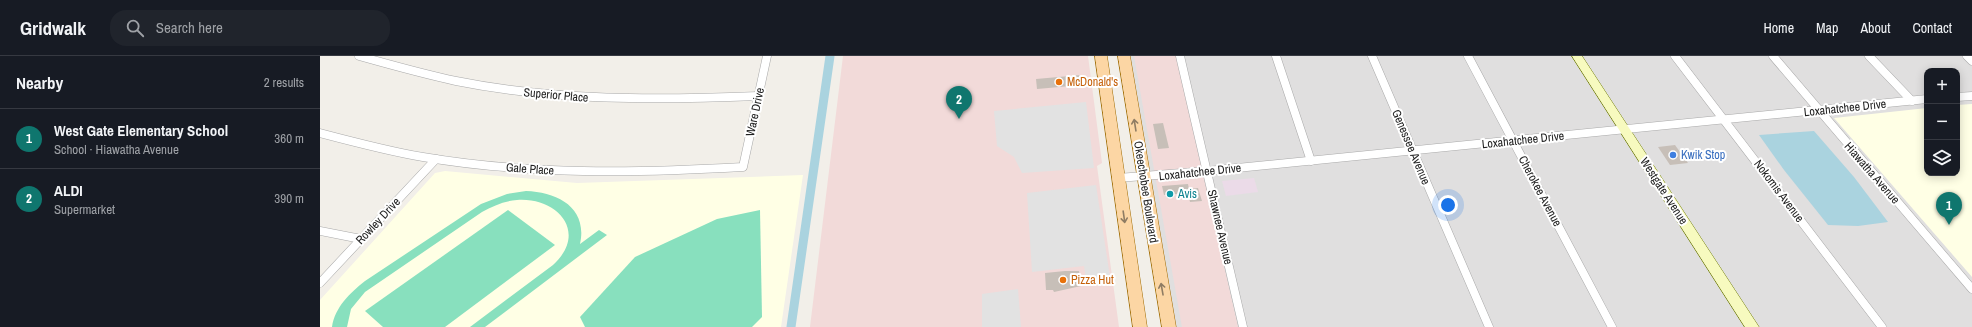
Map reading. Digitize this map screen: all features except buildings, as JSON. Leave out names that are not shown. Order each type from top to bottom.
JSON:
[{"type":"main road","name":"Okeechobee Boulevard","points":[[1101,56],[1140,327]]},
{"type":"main road","name":"Okeechobee Boulevard","points":[[1124,56],[1169,327]]},
{"type":"street","name":"Superior Place","points":[[358,56],[451,81],[552,95],[673,100],[758,96]]},
{"type":"street","name":"Ware Drive","points":[[743,167],[766,56]]},
{"type":"street","name":"Shawnee Avenue","points":[[1180,56],[1243,327]]},
{"type":"street","points":[[1276,56],[1311,161]]},
{"type":"street","name":"Genessee Avenue","points":[[1372,56],[1489,327]]},
{"type":"street","name":"Cherokee Avenue","points":[[1468,56],[1612,327]]},
{"type":"street","name":"Westgate Avenue","points":[[1577,56],[1752,327]]},
{"type":"street","name":"Nokomis Avenue","points":[[1675,56],[1882,327]]},
{"type":"street","name":"Hiawatha Avenue","points":[[1773,56],[1972,289]]},
{"type":"street","points":[[1869,56],[1912,101]]},
{"type":"street","points":[[1967,56],[1972,61]]},
{"type":"street","points":[[1960,97],[1972,96]]},
{"type":"street","name":"Loxahatchee Drive","points":[[1118,178],[1207,172],[1924,99]]},
{"type":"street","name":"Gale Place","points":[[320,133],[373,147],[436,159],[523,169],[602,172],[696,170],[743,167]]},
{"type":"street","name":"Rowley Drive","points":[[320,283],[436,159]]},
{"type":"street","points":[[320,231],[361,239]]},
{"type":"shaded area","points":[[843,56],[1088,56],[1102,163],[1097,166],[1119,327],[810,327]]},
{"type":"shaded area","points":[[1125,56],[1972,56],[1972,327],[1167,327]]},
{"type":"shaded area","points":[[1134,56],[1176,56],[1238,327],[1182,327]]},
{"type":"shaded area","points":[[1086,102],[1094,168],[1022,173],[1014,157],[997,146],[994,111]]},
{"type":"shaded area","points":[[1972,104],[1972,277],[1834,118],[1924,108],[1924,176],[1960,176],[1960,105]]},
{"type":"shaded area","points":[[445,171],[577,183],[803,175],[781,327],[320,327],[320,300],[435,173]]},
{"type":"shaded area","points":[[1254,178],[1258,192],[1226,196],[1222,181]]},
{"type":"shaded area","points":[[1096,185],[1110,277],[1086,279],[1084,266],[1032,272],[1027,193]]},
{"type":"shaded area","points":[[1018,289],[1021,327],[982,327],[982,294]]},
{"type":"green space","points":[[526,191],[549,195],[568,204],[575,212],[579,221],[581,231],[580,244],[599,230],[607,235],[485,327],[470,327],[553,265],[563,253],[568,240],[568,229],[564,219],[545,204],[517,200],[494,206],[482,212],[365,292],[351,309],[347,327],[332,327],[336,313],[344,301],[365,281],[481,204],[507,194]]},
{"type":"green space","points":[[508,210],[555,245],[445,327],[383,327],[365,311]]},
{"type":"green space","points":[[760,210],[762,317],[752,327],[585,327],[580,317],[635,257],[717,219]]},
{"type":"water","points":[[1814,131],[1854,177],[1888,222],[1858,226],[1828,225],[1784,170],[1759,135]]},
{"type":"waterway","points":[[791,327],[830,56]]},
{"type":"place","name":"McDonald's","points":[[1059,82]]},
{"type":"place","name":"ALDI","points":[[959,119]]},
{"type":"place","name":"Kwik Stop","points":[[1673,155]]},
{"type":"place","name":"Avis","points":[[1170,194]]},
{"type":"place","name":"West Gate Elementary School","points":[[1949,225]]},
{"type":"place","name":"Pizza Hut","points":[[1063,280]]}]
